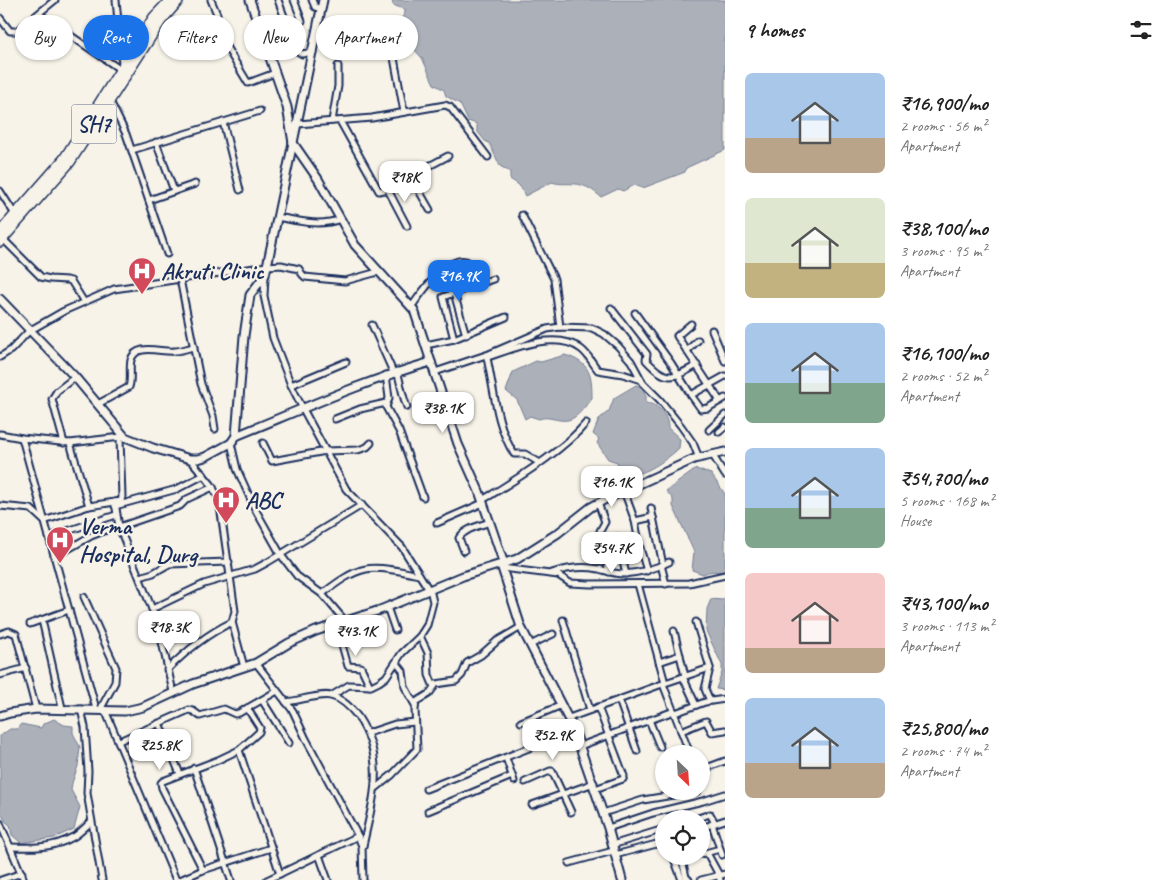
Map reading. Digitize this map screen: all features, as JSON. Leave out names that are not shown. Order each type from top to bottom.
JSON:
[{"type":"main road","name":"SH7","points":[[1,238],[67,160],[108,97],[154,17],[170,0]]},
{"type":"main road","name":"SH7","points":[[123,71],[179,0]]},
{"type":"street","points":[[0,18],[7,29],[13,32],[55,0]]},
{"type":"street","points":[[116,0],[123,71]]},
{"type":"street","points":[[211,0],[217,14],[216,30],[248,82],[275,73]]},
{"type":"street","points":[[250,0],[287,107],[293,143],[318,179],[355,245],[378,272],[412,306],[458,444],[483,501],[521,627],[569,718],[580,746],[608,828],[619,880]]},
{"type":"street","points":[[278,0],[297,52],[302,54],[313,52]]},
{"type":"street","points":[[294,0],[299,15]]},
{"type":"street","points":[[312,0],[315,7],[322,9]]},
{"type":"street","points":[[0,434],[67,443],[122,437],[190,459],[205,458],[231,444],[236,436],[244,336],[250,295],[264,275],[267,266],[323,0]]},
{"type":"street","points":[[38,14],[123,71]]},
{"type":"street","points":[[394,60],[404,112]]},
{"type":"street","points":[[332,121],[338,86],[338,66]]},
{"type":"street","points":[[108,97],[123,125],[167,254]]},
{"type":"street","points":[[298,124],[372,118],[448,105],[488,157]]},
{"type":"street","points":[[132,150],[260,112]]},
{"type":"street","points":[[340,120],[379,190],[387,188],[448,156]]},
{"type":"street","points":[[223,122],[240,190]]},
{"type":"street","points":[[156,142],[174,192]]},
{"type":"street","points":[[410,175],[430,210]]},
{"type":"street","points":[[149,200],[195,184]]},
{"type":"street","points":[[387,188],[407,226]]},
{"type":"street","points":[[0,191],[17,219]]},
{"type":"street","points":[[522,215],[554,278],[560,327]]},
{"type":"street","points":[[277,217],[316,224],[332,223],[341,220]]},
{"type":"street","points":[[1,238],[41,277],[50,280],[71,281],[84,302]]},
{"type":"street","points":[[412,306],[430,282],[456,261],[470,262],[474,266],[481,283]]},
{"type":"street","points":[[0,357],[11,350],[29,331],[114,288],[267,266],[290,267],[299,269],[306,277],[337,281],[345,281],[378,272]]},
{"type":"street","points":[[264,275],[264,296],[273,338],[291,385],[303,409],[346,489],[402,547],[434,598],[427,625],[420,636],[407,648],[386,676],[379,682],[370,686],[349,685],[331,696],[286,702]]},
{"type":"street","points":[[180,279],[201,384],[213,416],[214,429]]},
{"type":"street","points":[[454,339],[442,298],[493,279]]},
{"type":"street","points":[[454,294],[466,335]]},
{"type":"street","points":[[0,299],[74,376],[98,404],[122,437],[122,498],[121,501],[115,504]]},
{"type":"street","points":[[611,308],[639,342],[647,354],[646,360],[655,370],[665,376],[679,376],[697,365]]},
{"type":"street","points":[[635,313],[701,409],[708,408],[723,400],[710,385],[676,334],[691,324]]},
{"type":"street","points":[[426,345],[466,335],[506,317]]},
{"type":"street","points":[[372,325],[392,373],[402,388],[401,392],[407,407]]},
{"type":"street","points":[[488,356],[547,329],[560,327],[592,328],[604,334],[631,361],[641,380],[681,426],[693,443],[700,458]]},
{"type":"street","points":[[712,330],[725,362]]},
{"type":"street","points":[[435,372],[524,346],[562,340],[582,349],[598,370],[623,374],[641,380]]},
{"type":"street","points":[[688,351],[698,340]]},
{"type":"street","points":[[98,404],[129,388],[133,355],[148,349],[175,351],[194,346]]},
{"type":"street","points":[[488,356],[497,404],[508,443],[514,454],[525,454],[540,463]]},
{"type":"street","points":[[291,385],[346,362]]},
{"type":"street","points":[[236,436],[392,373],[431,362]]},
{"type":"street","points":[[392,373],[389,398],[386,403],[423,498]]},
{"type":"street","points":[[74,376],[56,391],[52,399],[89,506]]},
{"type":"street","points":[[691,395],[725,376]]},
{"type":"street","points":[[335,419],[360,409],[386,403]]},
{"type":"street","points":[[709,430],[725,415]]},
{"type":"street","points":[[437,523],[483,501],[540,463],[586,423]]},
{"type":"street","points":[[719,432],[725,427]]},
{"type":"street","points":[[22,438],[69,610],[101,710],[119,740],[178,880],[271,848]]},
{"type":"street","points":[[263,443],[272,461],[326,451],[358,450],[367,447],[371,443]]},
{"type":"street","points":[[231,444],[237,469],[255,509],[281,554],[297,576],[322,594],[345,622]]},
{"type":"street","points":[[503,566],[529,552],[598,503],[694,459],[725,452]]},
{"type":"street","points":[[712,454],[725,475]]},
{"type":"street","points":[[190,459],[213,487],[222,510],[235,611],[232,622],[244,667]]},
{"type":"street","points":[[44,520],[89,506],[115,504],[177,490],[204,475]]},
{"type":"street","points":[[54,557],[91,536],[180,506],[187,499],[213,487]]},
{"type":"street","points":[[624,491],[636,522],[640,548],[647,571]]},
{"type":"street","points":[[598,503],[605,522],[600,531],[609,572]]},
{"type":"street","points":[[115,504],[119,526],[158,624],[173,692]]},
{"type":"street","points":[[152,609],[204,584],[255,569],[362,505]]},
{"type":"street","points":[[0,506],[31,509],[44,520]]},
{"type":"street","points":[[651,508],[666,584]]},
{"type":"street","points":[[49,537],[116,515]]},
{"type":"street","points":[[636,522],[653,518]]},
{"type":"street","points":[[464,551],[459,538],[462,534],[466,530],[490,522]]},
{"type":"street","points":[[618,537],[626,574]]},
{"type":"street","points":[[140,578],[170,564],[228,562]]},
{"type":"street","points":[[550,574],[566,569],[580,568],[626,574],[647,571],[669,562]]},
{"type":"street","points":[[0,716],[10,712],[36,709],[62,708],[125,711],[143,707],[159,701],[173,692],[256,663],[302,636],[387,607],[487,568],[503,566],[558,575],[570,583],[590,584],[689,583],[725,575]]},
{"type":"street","points":[[322,594],[346,578],[366,569],[407,571],[419,575]]},
{"type":"street","points":[[638,584],[664,684],[687,745]]},
{"type":"street","points":[[84,597],[116,668],[115,682],[101,710]]},
{"type":"street","points":[[387,607],[395,630]]},
{"type":"street","points":[[30,624],[69,610]]},
{"type":"street","points":[[42,620],[62,708]]},
{"type":"street","points":[[563,620],[590,710]]},
{"type":"street","points":[[167,670],[185,652],[204,638],[232,622]]},
{"type":"street","points":[[696,622],[710,668],[705,689],[710,701]]},
{"type":"street","points":[[336,624],[347,665],[349,667],[361,667],[370,686]]},
{"type":"street","points":[[376,788],[415,753],[417,748],[416,702],[429,694],[434,685],[441,682],[456,681],[462,675],[468,663],[481,656],[497,641],[521,627]]},
{"type":"street","points":[[0,634],[9,631],[16,634],[36,709]]},
{"type":"street","points":[[674,631],[684,676],[696,705]]},
{"type":"street","points":[[530,645],[553,634]]},
{"type":"street","points":[[420,636],[428,653],[429,675],[434,687]]},
{"type":"street","points":[[659,662],[680,655]]},
{"type":"street","points":[[396,662],[403,671],[405,687],[416,705]]},
{"type":"street","points":[[256,663],[286,702],[362,846]]},
{"type":"street","points":[[0,675],[26,668]]},
{"type":"street","points":[[569,718],[710,668]]},
{"type":"street","points":[[119,740],[189,710],[200,716],[224,709],[235,714],[277,691]]},
{"type":"street","points":[[331,696],[349,706],[368,734],[373,752],[376,788],[362,846],[363,880]]},
{"type":"street","points":[[580,746],[674,712],[710,701],[725,699]]},
{"type":"street","points":[[262,700],[289,743]]},
{"type":"street","points":[[619,700],[637,752]]},
{"type":"street","points":[[521,722],[562,705]]},
{"type":"street","points":[[203,870],[161,785],[163,780],[218,760],[239,750],[259,732],[260,728],[247,708]]},
{"type":"street","points":[[532,805],[563,794],[623,779],[624,776],[598,708]]},
{"type":"street","points":[[81,709],[85,727],[88,771],[87,793],[102,880]]},
{"type":"street","points":[[650,720],[659,745]]},
{"type":"street","points":[[682,731],[705,721],[712,732],[725,730]]},
{"type":"street","points":[[368,734],[373,730],[395,724],[415,722]]},
{"type":"street","points":[[159,723],[180,774]]},
{"type":"street","points":[[426,789],[574,730]]},
{"type":"street","points":[[239,750],[280,874]]},
{"type":"street","points":[[428,811],[513,779],[506,758]]},
{"type":"street","points":[[710,767],[725,761]]},
{"type":"street","points":[[194,768],[229,879]]},
{"type":"street","points":[[525,782],[550,770],[571,812]]},
{"type":"street","points":[[608,828],[653,813],[725,794]]},
{"type":"street","points":[[603,813],[655,798]]},
{"type":"street","points":[[710,814],[723,854],[710,854]]},
{"type":"street","points":[[710,825],[725,820]]},
{"type":"street","points":[[11,847],[36,849],[47,846],[73,837],[91,822]]},
{"type":"street","points":[[0,823],[24,880]]},
{"type":"street","points":[[568,863],[613,850],[655,833]]},
{"type":"street","points":[[267,880],[358,836]]},
{"type":"street","points":[[613,850],[655,843]]},
{"type":"street","points":[[319,855],[328,880]]},
{"type":"street","points":[[701,880],[721,876],[710,862]]},
{"type":"street","points":[[676,865],[682,880]]},
{"type":"street","points":[[683,865],[686,877],[689,880]]},
{"type":"street","points":[[1,880],[22,873]]},
{"type":"shaded area","points":[[392,0],[725,0],[725,150],[686,168],[685,172],[643,188],[634,185],[623,191],[618,189],[601,197],[583,186],[552,182],[525,196],[519,185],[510,179],[510,172],[500,166],[489,143],[477,131],[477,124],[468,121],[460,104],[446,96],[444,90],[434,84],[418,54],[418,15],[404,15],[406,10],[393,5]]},
{"type":"shaded area","points":[[565,355],[580,362],[588,370],[592,398],[572,419],[539,419],[530,416],[525,419],[517,400],[506,391],[513,372],[536,361],[541,362]]},
{"type":"shaded area","points":[[636,385],[642,387],[646,396],[646,403],[658,407],[664,414],[668,428],[680,439],[679,448],[664,460],[651,469],[633,474],[621,470],[617,462],[608,459],[597,443],[599,439],[593,434],[599,419],[609,411],[614,398]]},
{"type":"shaded area","points":[[696,469],[711,474],[725,494],[725,571],[703,574],[692,570],[694,552],[673,506],[673,499],[666,491]]},
{"type":"shaded area","points":[[725,598],[725,690],[716,689],[722,672],[722,665],[706,631],[707,609],[711,599],[722,600]]},
{"type":"shaded area","points":[[54,719],[64,725],[73,726],[73,733],[80,747],[78,766],[71,790],[80,807],[74,829],[54,838],[21,843],[12,835],[10,825],[5,821],[0,810],[0,736],[10,729],[17,729],[21,724],[41,728],[43,724]]},
{"type":"place","name":"Akruti Clinic","points":[[142,295]]},
{"type":"place","name":"ABC","points":[[226,524]]},
{"type":"place","name":"Verma Hospital, Durg","points":[[60,564]]}]
